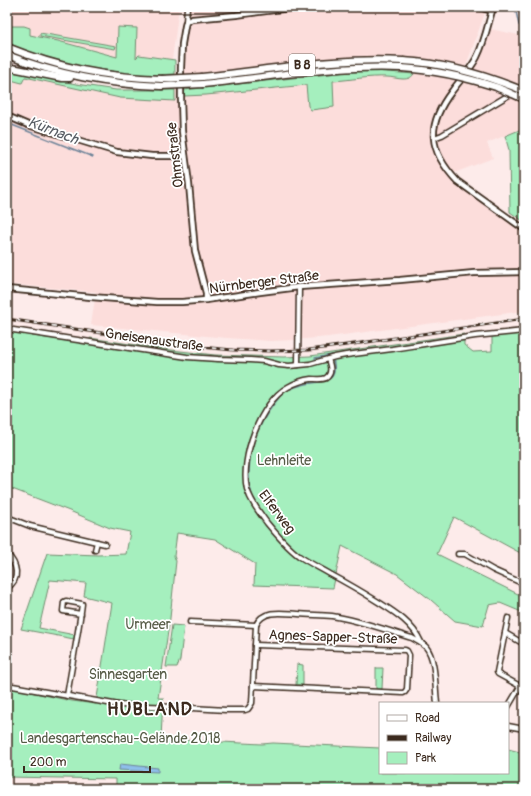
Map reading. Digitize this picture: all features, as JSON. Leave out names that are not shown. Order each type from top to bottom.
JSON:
[{"type":"highway","name":"B 8","points":[[7,47],[45,61],[91,72],[131,77],[202,77],[336,61],[367,60],[418,62],[450,67],[489,78],[524,91]]},
{"type":"highway","name":"B 8","points":[[7,55],[56,72],[82,78],[121,84],[162,86],[203,84],[322,70],[364,67],[402,68],[432,71],[466,78],[524,99]]},
{"type":"highway","name":"B 8","points":[[7,67],[62,78],[82,78]]},
{"type":"street","name":"Ohmstraße","points":[[187,7],[181,68],[182,131],[195,251],[206,293],[206,300]]},
{"type":"street","points":[[186,22],[192,19],[298,7]]},
{"type":"street","points":[[479,7],[492,9],[482,46],[471,67],[447,98],[438,114],[433,130],[435,147],[440,159],[457,181],[524,229]]},
{"type":"street","points":[[434,138],[442,135],[524,86]]},
{"type":"street","points":[[7,116],[28,125],[117,152],[152,156],[185,156]]},
{"type":"street","name":"Nürnberger Straße","points":[[7,289],[157,302],[189,301],[299,287],[474,273],[524,272]]},
{"type":"street","points":[[299,287],[298,365],[310,364],[335,357],[475,336],[524,331]]},
{"type":"street","name":"Gneisenaustraße","points":[[7,330],[187,357],[264,361],[289,366],[298,365]]},
{"type":"street","name":"Elferweg","points":[[328,359],[331,372],[327,378],[295,383],[275,397],[265,410],[254,432],[247,455],[247,487],[250,498],[272,528],[298,555],[368,595],[391,610],[418,634],[421,643],[426,647],[432,658],[437,702]]},
{"type":"street","points":[[7,516],[30,526],[105,544]]},
{"type":"street","points":[[95,550],[97,542]]},
{"type":"street","points":[[7,554],[15,565],[16,574],[14,581],[7,588]]},
{"type":"street","points":[[458,554],[465,554],[493,570],[524,584]]},
{"type":"street","points":[[67,696],[81,614],[82,604],[66,601],[64,602],[63,611],[81,614]]},
{"type":"street","points":[[7,685],[119,705],[246,710],[252,703],[256,625],[259,619],[274,613],[332,616],[355,621],[412,638],[421,643]]},
{"type":"street","points":[[508,618],[497,672],[520,686]]},
{"type":"street","points":[[190,622],[256,625]]},
{"type":"street","points":[[505,633],[524,644]]},
{"type":"street","name":"Agnes-Sapper-Straße","points":[[253,686],[403,693],[406,689],[409,655],[405,650],[255,645]]},
{"type":"street","points":[[509,705],[524,680]]},
{"type":"street","points":[[509,726],[524,729]]},
{"type":"shaded area","points":[[7,7],[179,7],[172,60],[139,55],[137,58],[116,57],[58,41],[29,35],[24,26],[7,25]]},
{"type":"shaded area","points":[[187,7],[487,7],[458,88],[480,56],[490,29],[519,35],[524,26],[524,128],[487,143],[493,158],[454,173],[462,188],[523,221],[524,220],[524,311],[328,337],[271,341],[91,325],[96,292],[7,284],[7,79],[22,83],[25,77],[175,101],[175,72],[185,71]]},
{"type":"green space","points":[[7,25],[24,26],[30,28],[30,35],[117,57],[118,27],[137,28],[136,58],[139,55],[175,60],[175,74],[156,75],[118,73],[62,63],[24,50],[7,42]]},
{"type":"green space","points":[[40,33],[116,46],[115,49],[40,36]]},
{"type":"green space","points":[[7,69],[76,84],[116,90],[175,90],[175,101],[120,98],[25,77],[22,83],[7,79]]},
{"type":"green space","points":[[374,71],[414,74],[405,79],[380,77],[333,81],[334,107],[311,110],[308,106],[306,85],[184,96],[184,90],[347,72]]},
{"type":"green space","points":[[524,128],[523,221],[510,212],[509,150],[505,136]]},
{"type":"green space","name":"Lehnleite","points":[[7,331],[90,344],[90,338],[215,355],[284,357],[310,356],[464,334],[464,345],[473,352],[492,351],[492,336],[524,332],[524,555],[454,517],[437,554],[524,597],[524,613],[500,603],[489,605],[483,626],[455,621],[431,600],[397,574],[342,546],[333,588],[254,585],[255,564],[215,539],[177,533],[174,556],[176,561],[170,618],[158,698],[163,698],[161,739],[379,748],[379,774],[509,774],[509,749],[524,753],[524,789],[116,789],[116,779],[7,777],[7,687],[72,701],[96,704],[112,603],[84,596],[86,583],[50,580],[39,628],[75,635],[74,639],[21,629],[47,553],[98,555],[126,554],[130,532],[110,528],[7,487]]},
{"type":"green space","points":[[172,625],[184,626],[180,660],[177,667],[166,667]]},
{"type":"green space","points":[[297,664],[303,665],[303,685],[296,685]]},
{"type":"green space","points":[[376,668],[383,668],[382,689],[376,689]]},
{"type":"water","points":[[120,764],[158,768],[158,772],[119,770]]},
{"type":"waterway","name":"Kürnach","points":[[515,7],[519,25]]},
{"type":"waterway","name":"Kürnach","points":[[7,123],[93,157]]},
{"type":"waterway","points":[[287,390],[300,385],[323,381],[332,376],[334,372],[332,355],[315,358]]},
{"type":"waterway","points":[[259,508],[252,495],[250,486],[249,465],[251,454],[254,442],[263,421],[275,402],[283,393]]},
{"type":"waterway","points":[[262,513],[265,517]]},
{"type":"railway","points":[[7,319],[190,346],[233,350],[270,351],[309,350],[524,319]]},
{"type":"district","name":"HUBLAND","points":[[150,709]]},
{"type":"park label","name":"Urmeer","points":[[148,624]]},
{"type":"park label","name":"Sinnesgarten","points":[[128,674]]},
{"type":"park label","name":"Landesgartenschau-Gelände 2018","points":[[120,738]]}]
